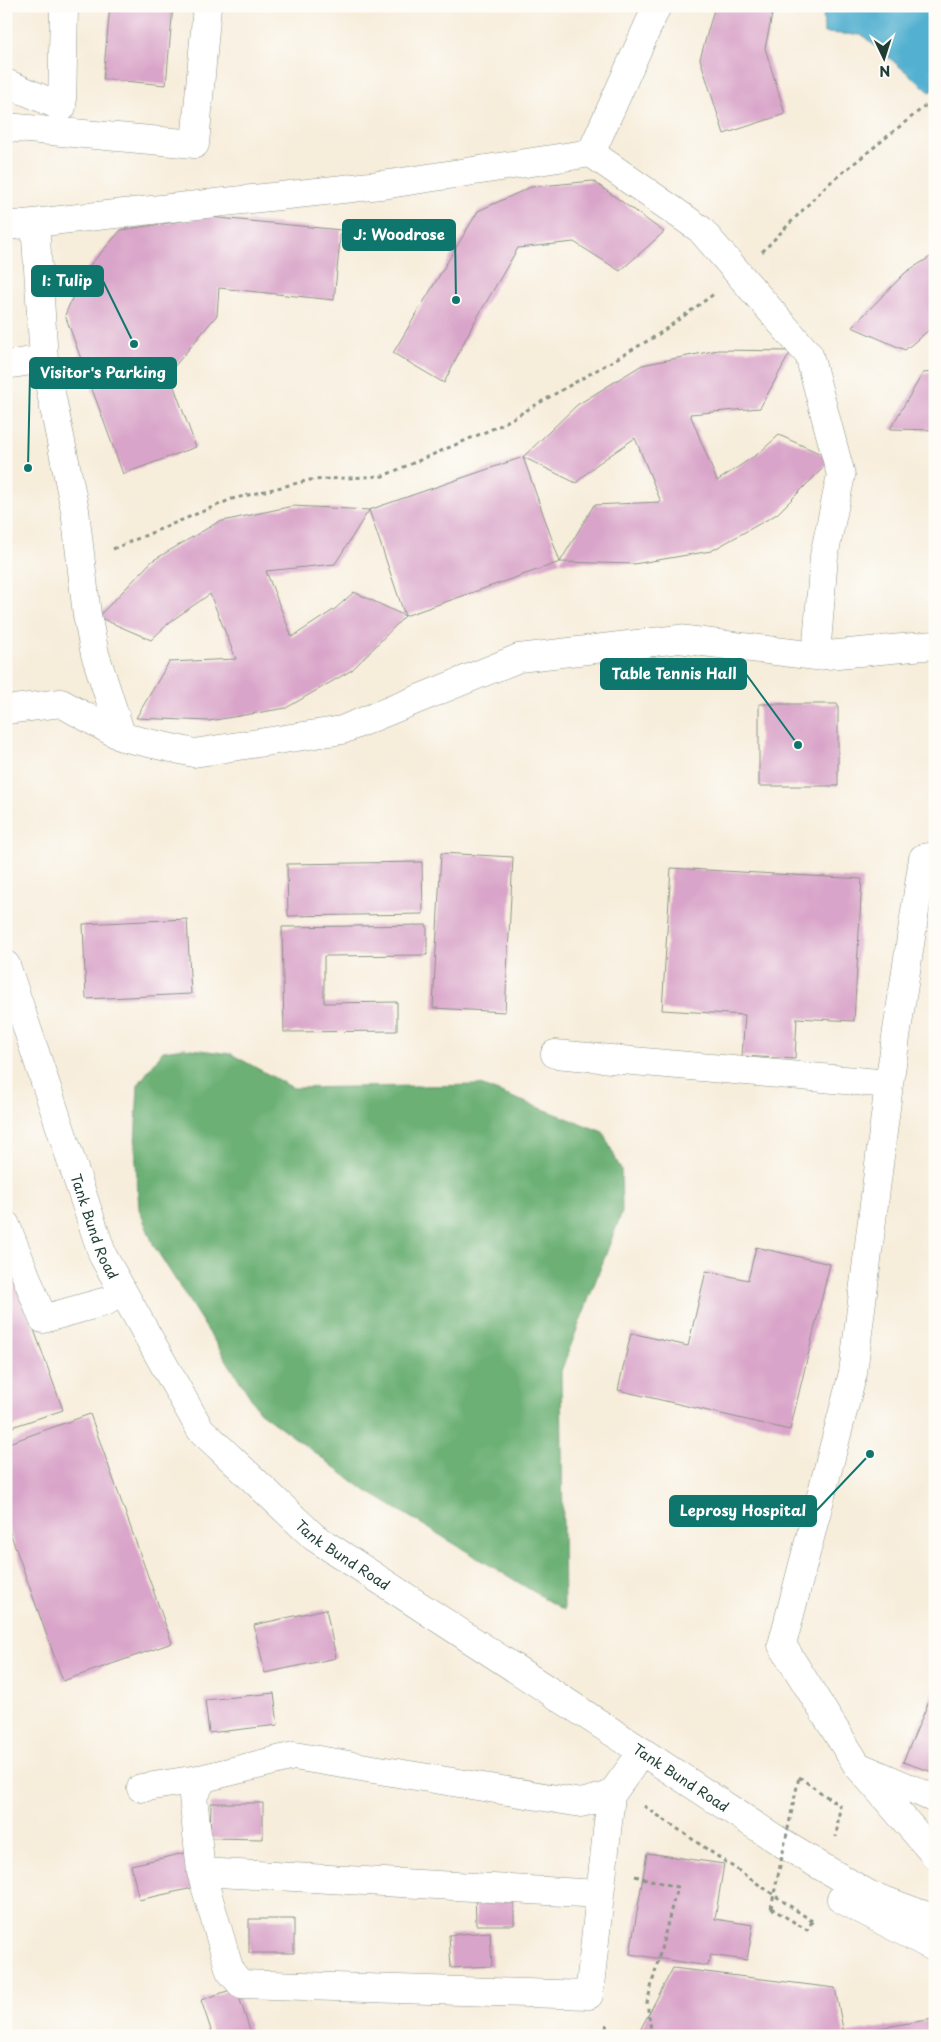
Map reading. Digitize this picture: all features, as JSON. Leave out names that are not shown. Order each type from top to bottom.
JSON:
[{"type":"street","points":[[6,83],[62,107],[64,6]]},
{"type":"street","points":[[6,127],[195,144],[207,6]]},
{"type":"street","points":[[591,153],[656,6]]},
{"type":"street","points":[[6,226],[389,184],[591,153],[700,228],[809,355],[841,475],[824,556],[816,656]]},
{"type":"street","points":[[35,223],[44,359],[75,510],[87,615],[95,654],[122,737]]},
{"type":"street","points":[[6,365],[44,359]]},
{"type":"street","points":[[6,710],[61,703],[122,737],[194,753],[342,730],[519,658],[678,639],[816,656],[935,645]]},
{"type":"street","points":[[935,856],[923,858],[889,1084],[853,1373],[782,1645],[857,1766],[935,1855]]},
{"type":"street","name":"Tank Bund Road","points":[[6,965],[104,1256],[200,1429],[314,1537],[785,1845],[868,1894],[935,1919]]},
{"type":"street","name":"Tank Bund Road","points":[[6,1022],[86,1264],[186,1440],[302,1551],[775,1860],[860,1910],[935,1948]]},
{"type":"street","points":[[555,1054],[889,1084]]},
{"type":"street","points":[[6,1225],[43,1319],[107,1301]]},
{"type":"street","points":[[141,1788],[204,1778],[294,1756],[581,1803],[611,1795]]},
{"type":"street","points":[[204,1778],[193,1796],[201,1872],[230,1971],[241,1984],[589,1995],[611,1795],[632,1766]]},
{"type":"street","points":[[857,1766],[935,1800]]},
{"type":"street","points":[[201,1872],[600,1894]]},
{"type":"path","points":[[81,562],[232,499],[310,480],[383,476],[499,426],[656,336],[740,275],[826,186],[935,98]]},
{"type":"path","points":[[807,1930],[771,1908],[799,1777],[840,1806]]},
{"type":"path","points":[[638,1803],[812,1921]]},
{"type":"path","points":[[628,1875],[677,1887],[647,2003],[652,2036]]},
{"type":"green space","points":[[184,1048],[231,1054],[293,1088],[480,1085],[603,1132],[621,1170],[622,1212],[561,1371],[564,1610],[362,1488],[259,1411],[154,1246],[139,1209],[135,1146],[138,1085],[163,1051]]},
{"type":"water","points":[[823,6],[935,6],[935,88],[930,92],[862,35],[824,33]]},
{"type":"building","points":[[110,6],[173,6],[166,85],[103,79]]},
{"type":"building","points":[[715,6],[774,6],[765,48],[785,114],[724,134],[700,59]]},
{"type":"building","points":[[593,181],[664,232],[620,271],[574,242],[518,248],[471,328],[444,383],[393,353],[478,211],[531,187]]},
{"type":"building","points":[[209,217],[341,230],[334,300],[219,288],[217,315],[169,373],[196,447],[123,474],[65,315],[83,273],[121,230]]},
{"type":"building","points":[[935,254],[935,325],[905,350],[852,327],[906,272]]},
{"type":"building","points":[[718,350],[791,351],[760,408],[690,414],[717,481],[759,453],[779,435],[832,459],[777,514],[711,551],[634,564],[560,562],[594,505],[661,502],[635,438],[596,465],[576,483],[523,457],[577,405],[642,365]]},
{"type":"building","points":[[935,372],[935,430],[890,429],[923,373]]},
{"type":"building","points":[[523,457],[560,562],[405,616],[369,510]]},
{"type":"building","points":[[293,506],[369,510],[335,564],[266,571],[292,637],[335,609],[354,592],[405,616],[352,670],[286,708],[209,721],[136,718],[169,662],[236,659],[210,594],[171,621],[151,640],[98,617],[152,561],[218,522]]},
{"type":"building","points":[[759,704],[838,704],[838,786],[759,786]]},
{"type":"building","points":[[441,853],[513,857],[505,1012],[433,1008]]},
{"type":"building","points":[[422,862],[423,914],[288,916],[287,864]]},
{"type":"building","points":[[671,868],[862,879],[854,1021],[797,1018],[795,1059],[742,1056],[745,1015],[662,1010]]},
{"type":"building","points":[[187,919],[191,994],[86,999],[83,924]]},
{"type":"building","points":[[427,925],[427,955],[324,956],[324,1003],[397,1002],[397,1031],[284,1032],[282,927]]},
{"type":"building","points":[[756,1247],[830,1264],[790,1430],[618,1390],[631,1333],[688,1346],[706,1271],[748,1280]]},
{"type":"building","points":[[6,1252],[63,1410],[6,1429]]},
{"type":"building","points":[[90,1414],[172,1643],[63,1681],[6,1521],[6,1444]]},
{"type":"building","points":[[326,1609],[336,1658],[265,1673],[254,1625]]},
{"type":"building","points":[[935,1687],[935,1773],[903,1762]]},
{"type":"building","points":[[274,1693],[278,1725],[209,1733],[205,1700]]},
{"type":"building","points":[[211,1803],[263,1803],[263,1839],[210,1838]]},
{"type":"building","points":[[189,1852],[197,1887],[139,1900],[131,1865]]},
{"type":"building","points":[[647,1853],[724,1864],[715,1919],[753,1925],[747,1960],[710,1955],[708,1966],[630,1954]]},
{"type":"building","points":[[475,1890],[514,1890],[514,1925],[476,1925]]},
{"type":"building","points":[[249,1919],[294,1919],[294,1953],[249,1953]]},
{"type":"building","points":[[490,1932],[492,1966],[451,1968],[449,1935]]},
{"type":"building","points":[[673,1968],[835,1988],[844,2034],[933,2019],[935,2036],[637,2036]]},
{"type":"building","points":[[236,1988],[252,2036],[213,2036],[201,2000]]},
{"type":"place","name":"J: Woodrose","points":[[456,300]]},
{"type":"place","name":"I: Tulip","points":[[134,344]]},
{"type":"place","name":"Visitor's Parking","points":[[28,468]]},
{"type":"place","name":"Table Tennis Hall","points":[[798,745]]},
{"type":"place","name":"Leprosy Hospital","points":[[870,1454]]}]
